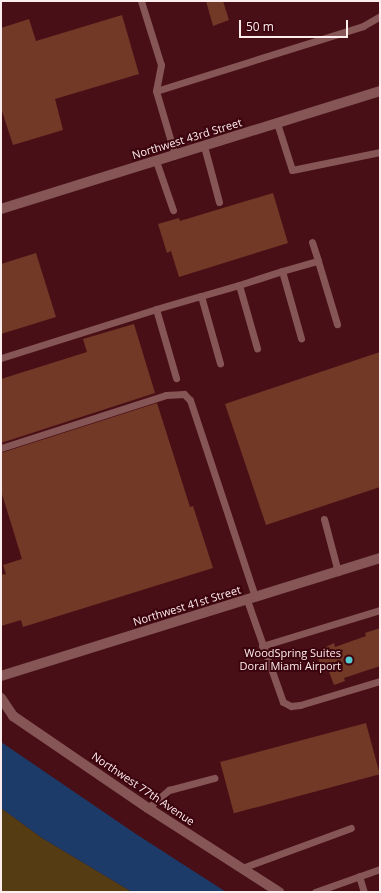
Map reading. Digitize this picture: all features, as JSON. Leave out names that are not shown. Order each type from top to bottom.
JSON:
[{"type":"street","name":"Northwest 43rd Street","points":[[1,209],[380,91]]},
{"type":"street","name":"Northwest 41st Street","points":[[1,676],[380,558]]},
{"type":"street","name":"Northwest 77th Avenue","points":[[1,698],[13,716],[148,808],[279,892]]},
{"type":"lane","points":[[141,1],[161,65],[156,91],[174,155]]},
{"type":"lane","points":[[156,91],[363,26],[380,16]]},
{"type":"lane","points":[[277,123],[292,170],[380,152]]},
{"type":"lane","points":[[204,146],[219,202]]},
{"type":"lane","points":[[156,161],[173,210]]},
{"type":"lane","points":[[312,242],[337,324]]},
{"type":"lane","points":[[1,358],[156,309],[318,261]]},
{"type":"lane","points":[[282,271],[301,338]]},
{"type":"lane","points":[[239,285],[257,348]]},
{"type":"lane","points":[[201,296],[220,363]]},
{"type":"lane","points":[[156,309],[176,378]]},
{"type":"lane","points":[[1,448],[166,395],[184,394],[190,400],[251,599],[262,646],[280,697],[291,706],[300,706],[380,681]]},
{"type":"lane","points":[[324,520],[338,572]]},
{"type":"lane","points":[[262,646],[380,610]]},
{"type":"lane","points":[[148,808],[169,790],[214,778]]},
{"type":"lane","points":[[242,868],[351,828]]},
{"type":"lane","points":[[315,892],[380,869]]},
{"type":"lane","points":[[359,876],[364,892]]},
{"type":"shaded area","points":[[1,808],[42,838],[132,892],[1,892]]},
{"type":"water","points":[[1,742],[136,834],[226,892],[132,892],[42,838],[1,808]]},
{"type":"building","points":[[206,1],[223,1],[229,20],[213,26]]},
{"type":"building","points":[[122,15],[139,74],[55,99],[63,130],[13,145],[1,108],[1,28],[29,19],[36,41]]},
{"type":"building","points":[[273,193],[288,243],[179,277],[171,251],[167,253],[158,224],[179,218],[180,221]]},
{"type":"building","points":[[36,253],[56,317],[1,334],[1,264]]},
{"type":"building","points":[[134,324],[155,393],[1,443],[1,379],[87,352],[83,339]]},
{"type":"building","points":[[380,352],[380,487],[266,525],[225,404]]},
{"type":"building","points":[[157,403],[190,507],[193,506],[213,568],[23,627],[21,620],[1,626],[1,575],[6,574],[3,565],[22,559],[1,491],[1,453]]},
{"type":"building","name":"WoodSpring Suites Doral Miami Airport","points":[[380,628],[380,666],[344,678],[345,681],[334,685],[328,669],[322,671],[316,652],[334,643],[335,647],[366,636],[365,633]]},
{"type":"building","points":[[366,723],[380,774],[234,813],[220,762]]},
{"type":"place","name":"WoodSpring Suites Doral Miami Airport","points":[[349,660]]}]
